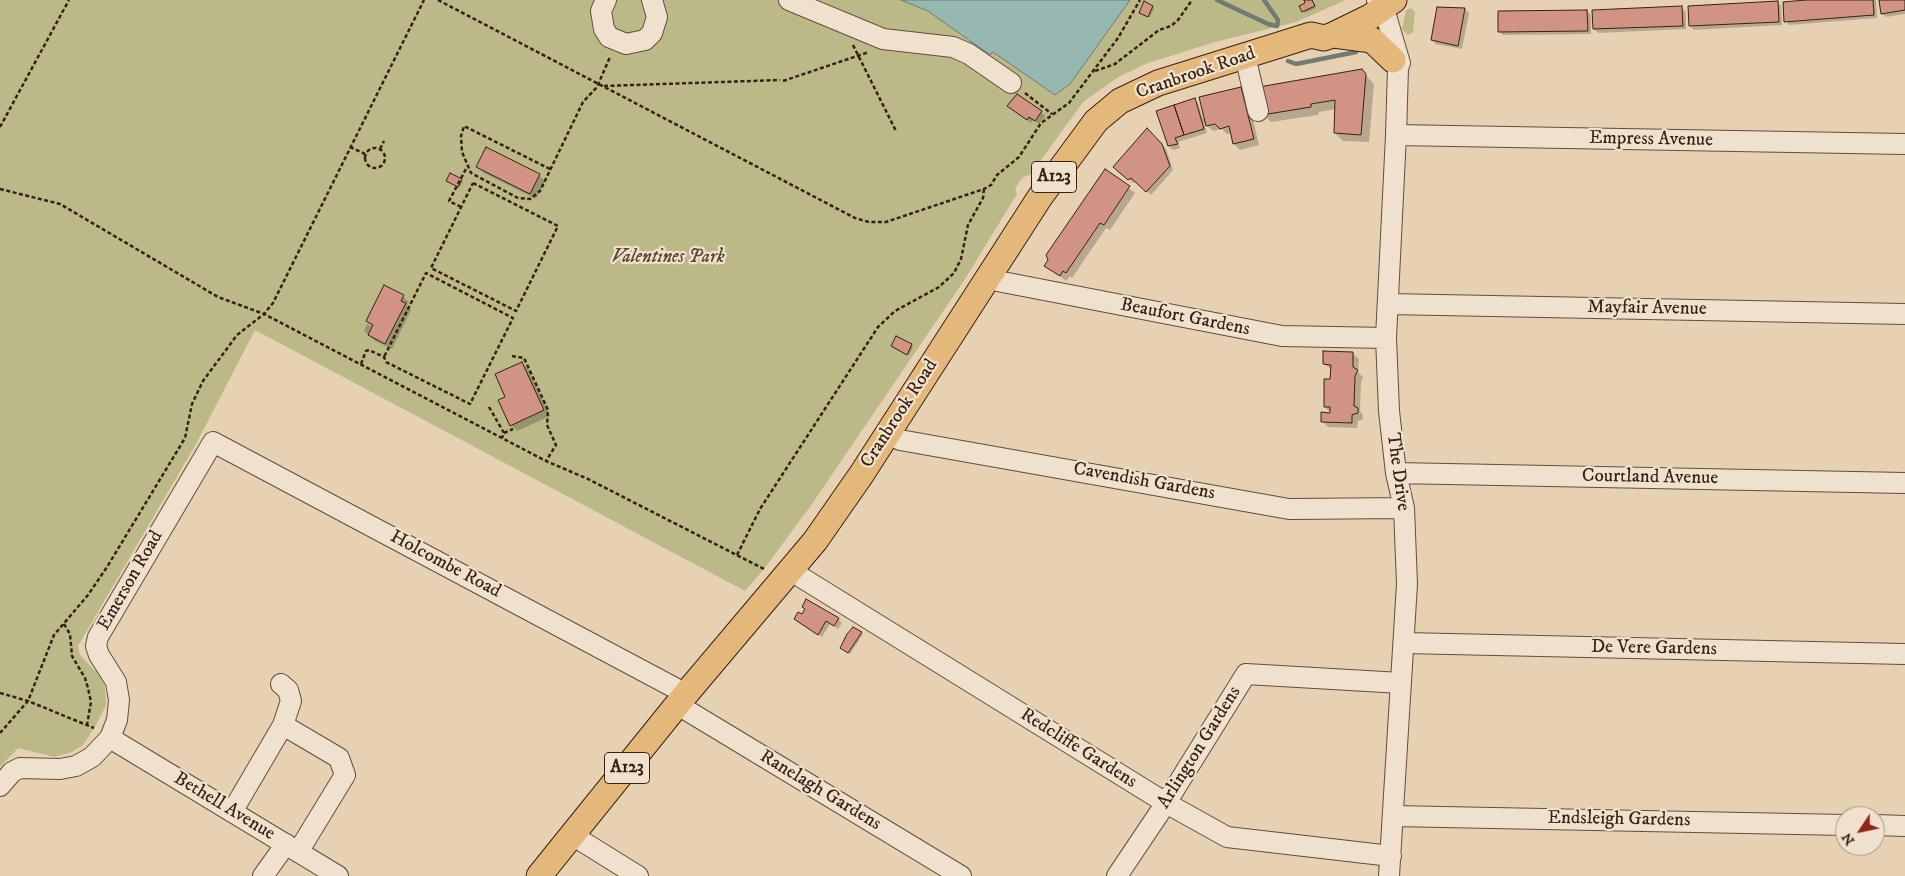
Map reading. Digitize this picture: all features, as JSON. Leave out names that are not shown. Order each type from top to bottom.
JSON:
[{"type":"main road","name":"Cranbrook Road","points":[[539,876],[682,700],[791,571],[836,511],[1040,197],[1096,121],[1120,100],[1158,82],[1322,35],[1376,5]]},
{"type":"main road","points":[[1322,35],[1372,40],[1395,64]]},
{"type":"street","points":[[603,1],[601,20],[609,37],[617,42],[636,44],[652,33],[657,16],[652,0]]},
{"type":"street","points":[[789,0],[866,34],[900,42],[935,43],[953,47],[969,54],[1011,83]]},
{"type":"street","name":"The Drive","points":[[1376,5],[1395,64],[1396,136],[1386,338],[1389,411],[1396,473],[1404,508],[1407,584],[1390,866]]},
{"type":"street","points":[[1245,56],[1258,111]]},
{"type":"street","name":"Empress Avenue","points":[[1396,136],[1905,144]]},
{"type":"street","name":"Beaufort Gardens","points":[[987,279],[1282,336],[1386,338]]},
{"type":"street","name":"Mayfair Avenue","points":[[1388,304],[1905,314]]},
{"type":"street","name":"Cavendish Gardens","points":[[889,432],[900,440],[1289,509],[1404,508]]},
{"type":"street","name":"Holcombe Road","points":[[208,450],[213,442],[675,688],[682,700]]},
{"type":"street","name":"Emerson Road","points":[[0,786],[12,772],[20,768],[60,769],[76,766],[92,757],[102,733],[117,720],[119,700],[116,682],[99,656],[96,646],[98,638],[208,450]]},
{"type":"street","name":"Courtland Avenue","points":[[1396,473],[1905,484]]},
{"type":"street","name":"Redcliffe Gardens","points":[[791,571],[1166,803],[1227,838],[1390,866]]},
{"type":"street","name":"De Vere Gardens","points":[[1404,643],[1905,654]]},
{"type":"street","name":"Arlington Gardens","points":[[1117,876],[1166,803],[1246,674],[1401,683]]},
{"type":"street","points":[[232,812],[283,725],[291,701],[288,690],[281,684]]},
{"type":"street","name":"Ranelagh Gardens","points":[[682,700],[961,876]]},
{"type":"street","points":[[262,876],[292,848],[345,775],[339,758],[283,725]]},
{"type":"street","name":"Bethell Avenue","points":[[102,733],[338,876]]},
{"type":"street","name":"Endsleigh Gardens","points":[[1393,816],[1835,825]]},
{"type":"street","points":[[1885,825],[1905,826]]},
{"type":"street","points":[[572,835],[638,876]]},
{"type":"path","points":[[0,127],[69,0]]},
{"type":"path","points":[[0,733],[28,700],[54,635],[107,567],[185,438],[192,404],[214,365],[237,335],[264,314],[273,303],[424,0]]},
{"type":"path","points":[[438,0],[855,218],[869,222],[886,222],[984,189],[1019,157],[1041,124],[1069,103],[1118,38],[1140,0]]},
{"type":"path","points":[[1093,71],[1115,64],[1159,30],[1170,26],[1178,20],[1192,0]]},
{"type":"path","points":[[841,22],[896,131]]},
{"type":"path","points":[[550,169],[464,126],[461,144],[467,167],[471,173],[518,198],[530,199],[540,191],[583,102],[598,83],[617,42]]},
{"type":"path","points":[[603,86],[782,80],[900,42]]},
{"type":"path","points":[[1011,83],[1052,114]]},
{"type":"path","points":[[380,149],[384,141]]},
{"type":"path","points":[[350,147],[365,154]]},
{"type":"path","points":[[365,154],[373,148],[380,149]]},
{"type":"path","points":[[365,154],[366,163],[371,167],[378,168],[383,164],[385,158],[380,149]]},
{"type":"path","points":[[461,207],[449,201],[467,167]]},
{"type":"path","points":[[483,188],[486,182]]},
{"type":"path","points":[[473,183],[558,226],[516,311],[431,268],[461,207],[473,183]]},
{"type":"path","points":[[0,189],[60,204],[218,297],[264,314],[546,461],[588,479],[764,569]]},
{"type":"path","points":[[737,555],[760,509],[878,327],[895,311],[939,286],[954,273],[961,259],[968,225],[983,198],[984,189]]},
{"type":"path","points":[[361,364],[367,350],[384,358],[386,362],[470,404],[513,318],[426,274],[384,358]]},
{"type":"path","points":[[512,356],[524,358],[548,410],[546,425],[556,445],[546,461]]},
{"type":"path","points":[[489,407],[504,433]]},
{"type":"path","points":[[502,438],[504,433],[513,429]]},
{"type":"path","points":[[64,624],[70,634],[72,656],[85,678],[88,688],[91,702],[86,725]]},
{"type":"path","points":[[0,693],[28,700],[102,733]]},
{"type":"green space","name":"Valentines Park","points":[[0,0],[1346,0],[1296,22],[1215,42],[1148,63],[1120,76],[1083,102],[1031,174],[1022,178],[1015,189],[1017,194],[965,279],[812,504],[764,569],[745,591],[255,330],[196,444],[78,646],[80,655],[98,674],[105,687],[106,705],[96,725],[83,745],[72,752],[55,757],[18,748],[0,767]]},
{"type":"green space","points":[[1411,8],[1415,12],[1413,32],[1408,35],[1402,29],[1406,10]]},
{"type":"water","points":[[901,0],[1130,0],[1070,84],[1055,95],[993,52],[990,55],[928,11]]},
{"type":"building","points":[[1304,0],[1312,0],[1315,6],[1302,12],[1299,6],[1305,3]]},
{"type":"building","points":[[1873,0],[1874,15],[1784,22],[1783,2]]},
{"type":"building","points":[[1879,0],[1905,0],[1905,10],[1881,14]]},
{"type":"building","points":[[1144,1],[1153,6],[1148,17],[1139,13]]},
{"type":"building","points":[[1778,1],[1779,22],[1689,26],[1688,6]]},
{"type":"building","points":[[1682,6],[1683,26],[1593,29],[1592,10]]},
{"type":"building","points":[[1437,7],[1465,8],[1458,46],[1431,40]]},
{"type":"building","points":[[1587,10],[1588,31],[1498,32],[1498,11]]},
{"type":"building","points":[[1362,69],[1366,74],[1361,135],[1334,133],[1335,100],[1311,104],[1311,107],[1262,115],[1259,87]]},
{"type":"building","points":[[1241,87],[1254,139],[1233,144],[1229,126],[1220,129],[1215,124],[1206,126],[1199,97]]},
{"type":"building","points":[[1017,94],[1042,111],[1035,121],[1029,117],[1027,120],[1007,106]]},
{"type":"building","points":[[1195,98],[1204,129],[1184,135],[1174,105]]},
{"type":"building","points":[[1174,105],[1184,135],[1175,138],[1178,144],[1168,146],[1156,111]]},
{"type":"building","points":[[1147,128],[1162,144],[1170,166],[1146,192],[1131,178],[1128,180],[1113,167]]},
{"type":"building","points":[[486,147],[540,174],[530,194],[476,167]]},
{"type":"building","points":[[1105,169],[1130,186],[1104,225],[1100,223],[1066,273],[1063,271],[1060,276],[1044,266],[1048,260],[1046,255]]},
{"type":"building","points":[[450,173],[462,179],[458,187],[446,181]]},
{"type":"building","points":[[384,285],[404,295],[401,301],[406,303],[385,344],[368,335],[373,325],[366,321]]},
{"type":"building","points":[[896,336],[912,344],[907,355],[891,346]]},
{"type":"building","points":[[1323,351],[1353,352],[1353,367],[1358,370],[1355,376],[1354,406],[1358,408],[1358,413],[1352,415],[1352,423],[1321,422],[1321,412],[1330,413],[1330,407],[1324,407],[1324,379],[1330,379],[1331,365],[1323,364]]},
{"type":"building","points":[[522,362],[544,410],[510,426],[498,400],[505,397],[495,374]]},
{"type":"building","points":[[806,599],[839,618],[834,626],[826,621],[818,635],[794,619],[798,612],[802,614],[805,609],[802,607]]},
{"type":"building","points":[[853,627],[862,632],[848,653],[840,648]]},
{"type":"waterway","points":[[1217,0],[1268,24],[1277,26],[1278,20],[1264,0]]},
{"type":"waterway","points":[[1288,61],[1296,64],[1356,52]]}]
